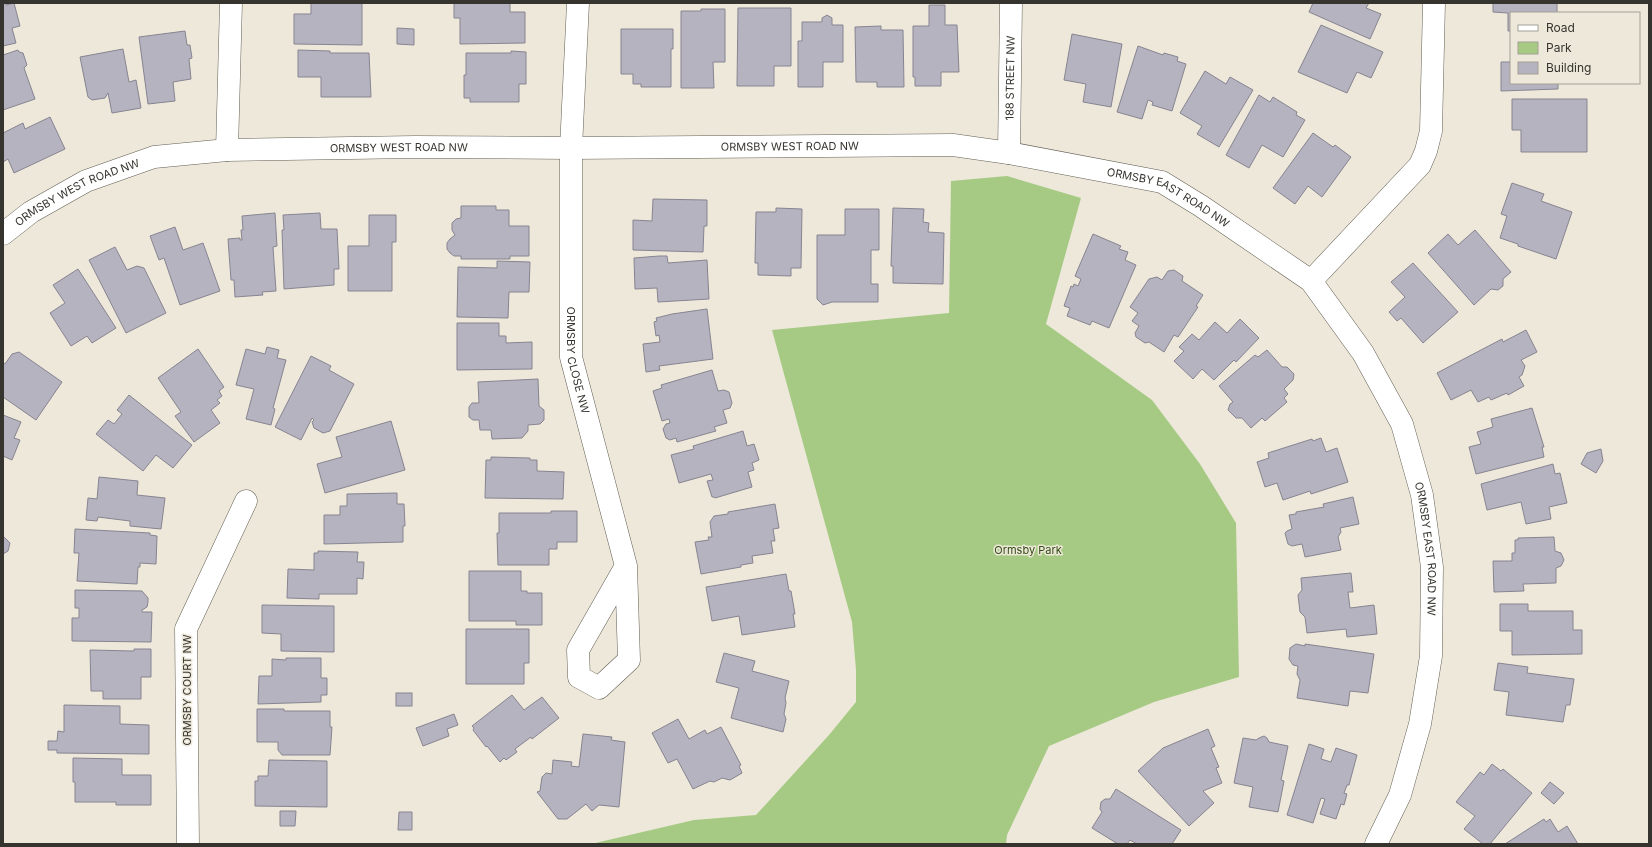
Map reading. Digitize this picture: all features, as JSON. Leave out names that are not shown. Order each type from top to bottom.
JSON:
[{"type":"street","points":[[227,150],[231,3]]},
{"type":"street","points":[[571,148],[578,3]]},
{"type":"street","name":"188 STREET NW","points":[[1009,153],[1011,3]]},
{"type":"street","points":[[1311,281],[1420,165],[1426,151],[1430,131],[1434,3]]},
{"type":"street","name":"ORMSBY WEST ROAD NW","points":[[3,234],[30,212],[86,181],[154,157],[227,150],[416,147],[571,148],[954,145],[1009,153]]},
{"type":"street","name":"ORMSBY CLOSE NW","points":[[571,148],[571,357],[626,566],[630,660],[599,688],[579,677],[578,650],[626,566]]},
{"type":"street","name":"ORMSBY EAST ROAD NW","points":[[1009,153],[1162,182],[1201,206],[1311,281],[1363,353],[1402,424],[1422,495],[1432,568],[1430,656],[1420,724],[1400,795],[1382,842]]},
{"type":"street","name":"ORMSBY COURT NW","points":[[188,844],[186,629],[246,501]]},
{"type":"green space","name":"Ormsby Park","points":[[1007,176],[1081,198],[1046,324],[1152,400],[1200,464],[1236,523],[1239,677],[1154,702],[1049,746],[1007,835],[1006,844],[591,844],[694,820],[756,815],[829,735],[856,702],[856,670],[852,622],[772,330],[949,313],[951,181]]},
{"type":"building","points":[[3,3],[6,3],[6,5],[14,3],[20,26],[12,28],[16,43],[3,46]]},
{"type":"building","points":[[311,3],[362,3],[362,45],[294,44],[294,14],[311,14]]},
{"type":"building","points":[[454,3],[510,3],[510,12],[525,12],[525,43],[460,44],[460,18],[454,18]]},
{"type":"building","points":[[1313,3],[1369,3],[1366,8],[1381,14],[1370,39],[1309,12]]},
{"type":"building","points":[[1493,3],[1557,3],[1557,12],[1510,12],[1510,31],[1508,31],[1508,13],[1493,12]]},
{"type":"building","points":[[929,5],[945,5],[945,25],[957,25],[959,72],[941,72],[941,86],[915,86],[915,77],[913,77],[913,26],[929,26]]},
{"type":"building","points":[[738,8],[791,8],[791,66],[774,66],[774,86],[737,86]]},
{"type":"building","points":[[701,9],[725,9],[725,62],[713,62],[714,88],[681,88],[681,11],[701,11]]},
{"type":"building","points":[[827,15],[832,18],[832,25],[843,25],[843,62],[823,62],[823,87],[798,87],[798,41],[802,41],[802,22],[822,22],[822,18]]},
{"type":"building","points":[[1321,25],[1383,52],[1371,78],[1357,72],[1347,93],[1298,72]]},
{"type":"building","points":[[881,26],[881,30],[903,30],[904,87],[877,87],[877,82],[856,82],[855,27]]},
{"type":"building","points":[[397,28],[414,29],[414,45],[397,44]]},
{"type":"building","points":[[621,29],[673,29],[673,49],[671,49],[671,87],[641,87],[641,84],[633,84],[633,74],[621,74]]},
{"type":"building","points":[[185,31],[187,45],[190,45],[192,58],[189,59],[191,79],[173,82],[175,101],[148,104],[139,37]]},
{"type":"building","points":[[1072,34],[1122,44],[1111,107],[1083,102],[1086,84],[1064,80]]},
{"type":"building","points":[[1138,46],[1163,55],[1164,53],[1178,57],[1177,61],[1186,64],[1172,111],[1152,105],[1153,102],[1148,100],[1142,119],[1117,112]]},
{"type":"building","points":[[123,49],[129,82],[136,80],[141,108],[112,113],[108,93],[105,98],[92,100],[88,97],[80,57]]},
{"type":"building","points":[[18,50],[19,52],[23,53],[27,65],[24,68],[35,99],[3,110],[3,55]]},
{"type":"building","points":[[298,50],[330,51],[330,53],[369,53],[371,97],[321,97],[321,77],[298,77]]},
{"type":"building","points":[[511,51],[526,52],[526,84],[519,84],[519,102],[470,102],[470,98],[464,98],[466,53],[511,53]]},
{"type":"building","points":[[1501,62],[1510,62],[1510,84],[1558,84],[1558,89],[1501,91]]},
{"type":"building","points":[[1205,71],[1226,84],[1230,77],[1253,90],[1219,147],[1197,134],[1202,126],[1180,113]]},
{"type":"building","points":[[1259,95],[1270,102],[1273,97],[1297,112],[1296,115],[1305,120],[1283,157],[1262,145],[1249,168],[1226,155]]},
{"type":"building","points":[[1512,99],[1587,99],[1587,152],[1521,152],[1521,130],[1512,130]]},
{"type":"building","points":[[50,117],[65,149],[14,173],[8,159],[3,162],[3,133],[23,123],[25,129]]},
{"type":"building","points":[[1313,133],[1333,147],[1335,145],[1351,157],[1322,197],[1308,186],[1295,204],[1273,188]]},
{"type":"building","points":[[1512,183],[1544,194],[1541,201],[1572,212],[1556,259],[1500,238],[1507,216],[1501,214]]},
{"type":"building","points":[[653,199],[707,200],[707,226],[704,226],[703,252],[633,250],[633,220],[652,221]]},
{"type":"building","points":[[461,206],[496,206],[496,210],[509,210],[509,226],[529,226],[529,256],[510,256],[510,259],[461,259],[461,256],[454,256],[447,249],[447,243],[455,235],[452,230],[452,223],[456,219],[461,218]]},
{"type":"building","points":[[776,208],[802,209],[801,268],[791,268],[791,276],[758,275],[758,263],[755,263],[756,212],[776,212]]},
{"type":"building","points":[[893,208],[924,209],[923,222],[929,223],[928,232],[944,233],[943,284],[893,283],[893,266],[891,266]]},
{"type":"building","points":[[845,209],[879,209],[879,250],[871,250],[871,284],[878,284],[878,302],[832,302],[823,305],[817,299],[817,235],[845,235]]},
{"type":"building","points":[[275,213],[277,246],[273,247],[276,291],[262,292],[263,295],[235,297],[234,280],[231,280],[228,239],[240,238],[240,240],[242,240],[242,216]]},
{"type":"building","points":[[320,213],[321,229],[337,229],[339,269],[334,269],[334,285],[284,289],[282,230],[284,230],[283,215]]},
{"type":"building","points":[[369,215],[396,215],[396,242],[392,242],[392,291],[348,291],[348,246],[369,246]]},
{"type":"building","points":[[175,227],[183,250],[203,243],[220,291],[180,305],[164,258],[159,260],[150,236]]},
{"type":"building","points":[[1475,230],[1511,272],[1503,279],[1503,286],[1498,290],[1491,289],[1474,305],[1428,253],[1448,234],[1458,245]]},
{"type":"building","points":[[1093,234],[1121,246],[1119,249],[1128,252],[1125,260],[1136,265],[1109,328],[1092,321],[1090,325],[1067,316],[1070,308],[1064,306],[1071,286],[1073,287],[1074,284],[1078,286],[1081,279],[1075,276]]},
{"type":"building","points":[[115,247],[127,270],[137,266],[144,268],[166,313],[126,333],[89,260]]},
{"type":"building","points":[[667,256],[668,263],[707,260],[709,299],[658,302],[657,288],[635,289],[634,258]]},
{"type":"building","points":[[497,261],[530,262],[529,292],[509,292],[508,318],[457,317],[458,267],[497,268]]},
{"type":"building","points":[[1413,263],[1458,312],[1423,343],[1401,318],[1397,321],[1389,312],[1405,297],[1391,282]]},
{"type":"building","points":[[78,269],[116,328],[92,343],[87,336],[71,346],[50,313],[65,303],[53,285]]},
{"type":"building","points":[[1174,270],[1183,276],[1182,281],[1203,295],[1196,306],[1198,307],[1178,337],[1174,335],[1164,352],[1149,342],[1145,343],[1136,337],[1135,333],[1139,326],[1132,321],[1138,313],[1130,307],[1149,279],[1157,277],[1162,280],[1168,271]]},
{"type":"building","points":[[707,309],[713,359],[659,366],[660,370],[646,372],[643,344],[660,342],[659,335],[656,336],[654,322],[657,321],[656,318]]},
{"type":"building","points":[[1240,319],[1259,338],[1236,362],[1234,360],[1214,380],[1202,369],[1193,379],[1174,361],[1184,351],[1179,347],[1192,334],[1199,340],[1215,322],[1227,333]]},
{"type":"building","points":[[457,323],[499,323],[499,336],[506,336],[506,343],[532,342],[532,369],[457,370]]},
{"type":"building","points":[[1526,330],[1537,352],[1521,360],[1525,366],[1522,375],[1519,377],[1524,386],[1508,395],[1507,393],[1491,400],[1489,397],[1478,402],[1471,390],[1451,400],[1437,373],[1502,339],[1503,342]]},
{"type":"building","points":[[267,347],[279,350],[277,358],[286,360],[273,408],[275,409],[271,425],[246,419],[254,389],[236,385],[246,349],[265,354]]},
{"type":"building","points":[[198,349],[224,387],[219,391],[222,396],[217,400],[220,403],[211,410],[220,423],[194,442],[175,416],[181,412],[158,378]]},
{"type":"building","points":[[1267,350],[1282,367],[1287,367],[1294,374],[1293,380],[1284,389],[1288,394],[1284,398],[1287,402],[1265,421],[1262,418],[1251,428],[1242,418],[1236,418],[1228,410],[1230,404],[1233,402],[1219,386],[1255,355],[1258,357]]},
{"type":"building","points":[[19,352],[62,382],[36,420],[3,397],[3,363],[5,364],[12,354]]},
{"type":"building","points":[[311,356],[331,366],[329,370],[354,384],[330,431],[323,433],[314,428],[312,422],[314,420],[312,418],[301,440],[275,427]]},
{"type":"building","points":[[712,370],[718,391],[724,390],[729,392],[732,403],[730,408],[723,410],[727,423],[714,427],[716,431],[677,442],[676,438],[670,440],[666,438],[663,429],[666,424],[670,423],[669,419],[662,421],[653,391],[662,388],[661,385]]},
{"type":"building","points":[[538,379],[539,406],[544,410],[544,420],[540,424],[528,425],[528,431],[522,438],[492,439],[491,430],[480,430],[479,420],[473,420],[469,417],[469,407],[472,403],[479,403],[478,382]]},
{"type":"building","points":[[129,395],[192,445],[173,468],[156,455],[143,471],[96,434],[108,420],[114,424],[122,414],[117,410]]},
{"type":"building","points":[[1532,408],[1544,447],[1542,447],[1544,457],[1476,474],[1469,447],[1481,444],[1477,432],[1493,427],[1491,419]]},
{"type":"building","points":[[3,415],[21,422],[14,438],[20,440],[12,460],[3,456]]},
{"type":"building","points":[[391,421],[405,470],[325,493],[317,464],[342,457],[336,437]]},
{"type":"building","points":[[743,431],[747,446],[754,444],[759,460],[752,463],[754,470],[748,472],[752,487],[715,498],[712,497],[707,481],[713,480],[711,474],[679,483],[671,455],[694,449],[693,446]]},
{"type":"building","points":[[1321,438],[1326,452],[1337,448],[1348,482],[1311,494],[1310,491],[1283,500],[1277,483],[1265,487],[1257,462],[1269,458],[1268,453],[1312,439],[1313,441]]},
{"type":"building","points":[[1601,449],[1603,461],[1596,473],[1581,464],[1587,453]]},
{"type":"building","points":[[491,457],[530,458],[530,460],[537,460],[537,471],[564,472],[563,499],[485,498],[486,460],[491,460]]},
{"type":"building","points":[[1553,464],[1555,474],[1560,473],[1567,503],[1549,507],[1551,519],[1526,524],[1521,502],[1487,510],[1481,484]]},
{"type":"building","points":[[99,477],[138,481],[137,495],[165,498],[161,529],[130,526],[130,521],[98,517],[97,521],[86,520],[88,498],[97,499]]},
{"type":"building","points":[[397,493],[397,504],[404,504],[405,526],[403,526],[403,542],[324,544],[324,515],[340,515],[340,506],[347,506],[347,494]]},
{"type":"building","points":[[1353,497],[1359,524],[1340,528],[1341,532],[1338,537],[1341,550],[1305,557],[1302,544],[1292,546],[1288,544],[1285,533],[1292,529],[1289,515],[1296,514],[1296,512],[1324,507],[1323,504]]},
{"type":"building","points":[[775,504],[779,528],[773,529],[775,541],[771,541],[773,553],[752,556],[753,563],[741,565],[741,567],[701,574],[695,542],[709,540],[708,537],[712,537],[710,522],[714,516],[728,514],[728,512]]},
{"type":"building","points":[[551,511],[577,511],[577,542],[557,542],[557,549],[549,549],[549,565],[498,565],[497,533],[499,533],[499,513],[551,513]]},
{"type":"building","points":[[75,529],[150,533],[150,535],[157,536],[156,564],[140,563],[140,567],[138,567],[137,584],[77,581],[79,553],[74,553]]},
{"type":"building","points":[[3,536],[10,543],[8,551],[3,554]]},
{"type":"building","points":[[1554,537],[1555,551],[1561,553],[1564,560],[1561,566],[1556,568],[1556,583],[1523,584],[1524,591],[1494,592],[1493,561],[1512,561],[1512,553],[1515,553],[1515,540],[1518,540],[1518,538]]},
{"type":"building","points":[[318,551],[358,552],[357,562],[364,562],[363,579],[357,578],[357,594],[319,594],[319,599],[287,598],[288,569],[314,570],[314,553],[318,553]]},
{"type":"building","points":[[469,571],[521,571],[521,591],[527,591],[527,593],[542,593],[542,625],[516,625],[516,621],[469,621]]},
{"type":"building","points":[[1351,573],[1353,592],[1348,592],[1350,608],[1374,605],[1377,634],[1347,637],[1346,629],[1307,633],[1305,617],[1300,612],[1298,595],[1302,590],[1301,578]]},
{"type":"building","points":[[786,574],[795,614],[793,614],[795,627],[742,635],[739,616],[712,621],[706,587]]},
{"type":"building","points":[[75,590],[142,591],[148,598],[148,602],[147,607],[142,610],[142,612],[152,612],[151,642],[72,641],[72,618],[79,618],[79,608],[75,608]]},
{"type":"building","points":[[1500,604],[1528,604],[1528,611],[1573,611],[1573,630],[1582,630],[1582,654],[1512,655],[1512,631],[1500,631]]},
{"type":"building","points":[[262,605],[334,606],[334,652],[281,651],[281,634],[262,633]]},
{"type":"building","points":[[466,629],[529,629],[529,663],[524,663],[524,684],[466,684]]},
{"type":"building","points":[[1296,644],[1374,654],[1368,693],[1350,691],[1348,706],[1297,698],[1300,680],[1297,674],[1298,666],[1293,665],[1289,659],[1290,648]]},
{"type":"building","points":[[134,649],[151,649],[151,677],[141,677],[141,699],[103,699],[103,691],[91,691],[90,650],[134,651]]},
{"type":"building","points":[[724,653],[755,661],[752,671],[789,681],[785,698],[786,703],[784,714],[786,719],[783,732],[731,718],[739,688],[716,682]]},
{"type":"building","points":[[286,658],[321,658],[321,678],[327,678],[327,695],[321,695],[321,702],[258,704],[259,676],[272,676],[272,659],[286,660]]},
{"type":"building","points":[[1498,663],[1528,667],[1527,673],[1574,679],[1570,705],[1566,705],[1563,722],[1506,715],[1509,692],[1494,690]]},
{"type":"building","points":[[396,693],[412,693],[412,706],[396,706]]},
{"type":"building","points":[[512,695],[524,710],[542,697],[559,718],[532,739],[531,737],[515,749],[517,752],[506,760],[504,758],[500,762],[487,746],[486,747],[473,730],[474,728],[472,726]]},
{"type":"building","points":[[64,705],[120,706],[120,724],[149,725],[149,754],[57,753],[57,750],[48,750],[48,741],[57,741],[58,731],[64,732]]},
{"type":"building","points":[[257,709],[284,709],[284,711],[330,711],[330,727],[332,727],[330,755],[282,755],[278,750],[278,742],[257,742]]},
{"type":"building","points":[[454,714],[458,725],[447,729],[449,736],[423,746],[416,728]]},
{"type":"building","points":[[678,719],[689,739],[705,730],[707,734],[721,727],[741,765],[739,766],[742,773],[730,780],[722,778],[714,782],[710,781],[693,789],[677,759],[668,763],[652,733]]},
{"type":"building","points":[[1208,729],[1215,746],[1211,748],[1219,767],[1216,768],[1222,783],[1203,791],[1214,803],[1189,826],[1138,771],[1163,748]]},
{"type":"building","points":[[583,734],[612,737],[611,740],[625,742],[619,807],[599,805],[592,811],[586,804],[567,819],[558,819],[537,792],[540,791],[542,777],[546,773],[552,774],[553,760],[572,762],[571,766],[579,767]]},
{"type":"building","points":[[1264,736],[1269,742],[1288,746],[1281,780],[1284,781],[1278,812],[1249,807],[1253,787],[1234,783],[1243,738],[1256,740]]},
{"type":"building","points":[[1309,744],[1324,749],[1321,759],[1331,762],[1336,748],[1357,755],[1349,785],[1347,785],[1344,793],[1347,794],[1344,805],[1341,804],[1336,819],[1320,814],[1325,799],[1321,798],[1313,823],[1287,815]]},
{"type":"building","points":[[73,758],[122,759],[122,775],[151,775],[151,805],[116,805],[116,802],[75,802]]},
{"type":"building","points":[[269,760],[327,761],[327,807],[255,806],[255,781],[258,781],[258,776],[268,776]]},
{"type":"building","points":[[1492,764],[1501,771],[1503,769],[1532,793],[1490,844],[1483,844],[1464,829],[1475,816],[1456,802],[1480,772],[1484,775]]},
{"type":"building","points":[[1550,782],[1564,793],[1554,804],[1541,793]]},
{"type":"building","points":[[1116,789],[1181,830],[1172,844],[1137,844],[1130,840],[1127,844],[1118,844],[1092,828],[1102,812],[1100,809],[1101,802],[1105,799],[1110,799]]},
{"type":"building","points":[[280,811],[296,811],[295,826],[280,826]]},
{"type":"building","points":[[399,812],[412,812],[412,830],[398,830]]},
{"type":"building","points":[[1544,819],[1546,822],[1550,819],[1558,832],[1567,826],[1578,844],[1505,844]]}]
